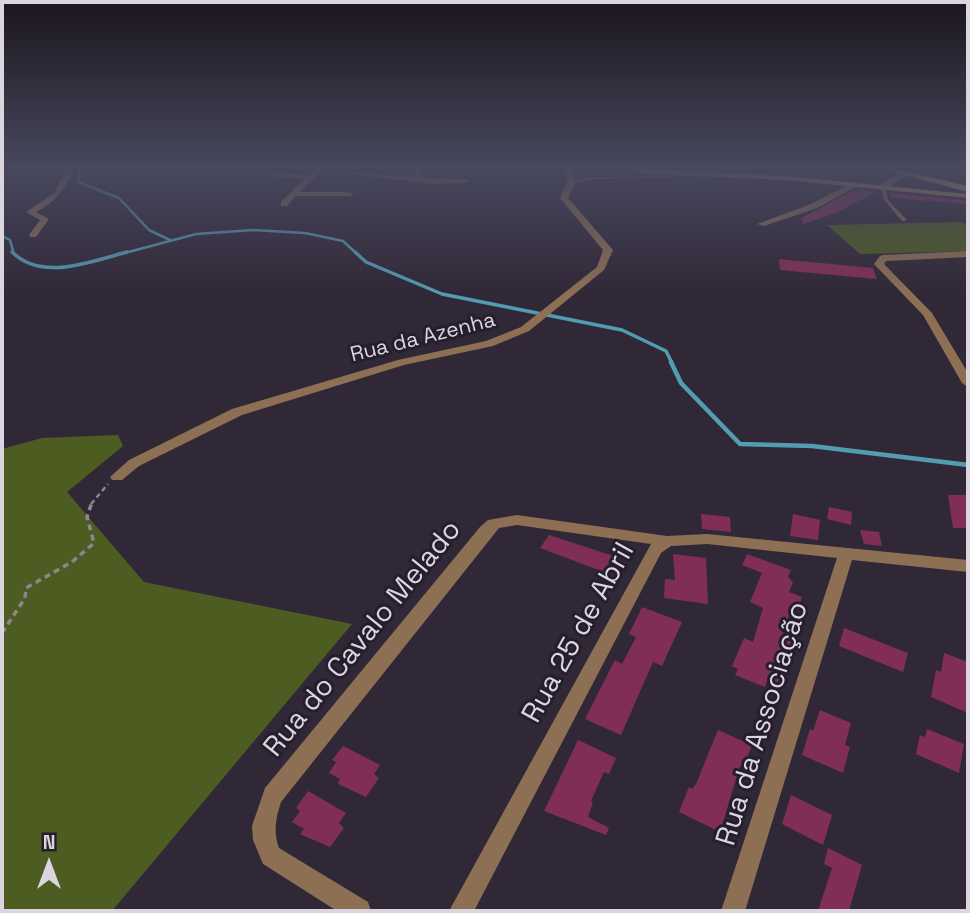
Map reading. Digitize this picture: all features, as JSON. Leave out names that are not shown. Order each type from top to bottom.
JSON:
[{"type":"street","points":[[33,235],[45,219],[30,212],[35,210]]},
{"type":"street","name":"Rua da Azenha","points":[[117,477],[134,463],[237,412],[402,362],[489,344],[525,329],[601,268],[608,250],[574,210]]},
{"type":"street","points":[[761,224],[803,210]]},
{"type":"street","points":[[968,254],[883,258],[879,264],[927,313],[968,383]]},
{"type":"street","name":"Rua do Cavalo Melado","points":[[359,911],[271,856],[263,841],[267,810],[273,795],[486,531],[494,524],[517,520],[667,541]]},
{"type":"street","name":"Rua 25 de Abril","points":[[461,911],[655,549],[667,541],[706,539],[968,566]]},
{"type":"street","name":"Rua da Associação","points":[[733,911],[846,554]]},
{"type":"lane","points":[[895,210],[904,220]]},
{"type":"path","points":[[2,633],[25,598],[26,588],[72,562],[94,543],[86,523],[90,502],[117,477]]},
{"type":"green space","points":[[961,222],[968,226],[968,251],[860,254],[827,225]]},
{"type":"green space","points":[[118,435],[123,446],[67,492],[144,582],[352,624],[112,911],[2,911],[2,449],[42,438]]},
{"type":"building","points":[[817,210],[842,210],[803,224],[801,218]]},
{"type":"building","points":[[779,259],[873,268],[877,279],[780,270]]},
{"type":"building","points":[[948,495],[968,495],[968,528],[953,528]]},
{"type":"building","points":[[829,507],[852,512],[851,525],[827,519]]},
{"type":"building","points":[[701,514],[730,517],[731,532],[702,529]]},
{"type":"building","points":[[793,514],[820,520],[818,540],[790,536]]},
{"type":"building","points":[[860,530],[879,532],[882,546],[864,544]]},
{"type":"building","points":[[549,535],[613,556],[604,572],[540,548]]},
{"type":"building","points":[[673,554],[706,558],[708,604],[664,598],[665,579],[675,580]]},
{"type":"building","points":[[747,554],[791,570],[788,577],[793,582],[789,592],[802,597],[798,610],[791,610],[782,636],[793,640],[777,685],[767,681],[765,687],[735,675],[738,669],[732,666],[744,638],[753,642],[763,608],[750,602],[762,573],[742,565]]},
{"type":"building","points":[[642,607],[682,622],[662,666],[653,662],[621,735],[585,719],[615,660],[622,664],[636,637],[629,634]]},
{"type":"building","points":[[844,628],[908,653],[903,672],[839,646]]},
{"type":"building","points":[[944,653],[968,662],[968,713],[931,697],[936,670],[941,672]]},
{"type":"building","points":[[820,710],[851,723],[845,745],[850,747],[843,773],[802,755],[810,729],[813,731]]},
{"type":"building","points":[[927,729],[964,744],[959,773],[916,754],[920,735],[925,737]]},
{"type":"building","points":[[718,730],[752,745],[743,767],[740,766],[720,832],[679,812],[689,787],[692,789],[696,784]]},
{"type":"building","points":[[578,740],[616,758],[609,774],[604,772],[591,801],[593,802],[588,817],[609,828],[606,835],[544,811]]},
{"type":"building","points":[[343,746],[380,765],[374,774],[379,778],[366,797],[338,784],[340,779],[329,773],[336,762],[332,760]]},
{"type":"building","points":[[308,791],[346,813],[339,823],[344,828],[330,847],[300,834],[304,829],[292,822],[300,811],[296,808]]},
{"type":"building","points":[[791,795],[832,815],[823,845],[782,824]]},
{"type":"building","points":[[828,848],[862,865],[849,911],[818,911],[832,868],[824,864]]},
{"type":"waterway","points":[[130,210],[149,230],[170,240]]},
{"type":"waterway","points":[[121,254],[196,234],[253,230],[305,233],[343,241],[357,254]]},
{"type":"waterway","points":[[2,236],[10,240],[14,253]]},
{"type":"waterway","points":[[14,253],[24,261],[52,268],[83,264],[127,252]]},
{"type":"waterway","points":[[355,252],[366,262],[442,294],[622,330],[666,351],[672,363]]},
{"type":"waterway","points":[[671,362],[681,383],[740,444],[812,446],[968,465]]}]
